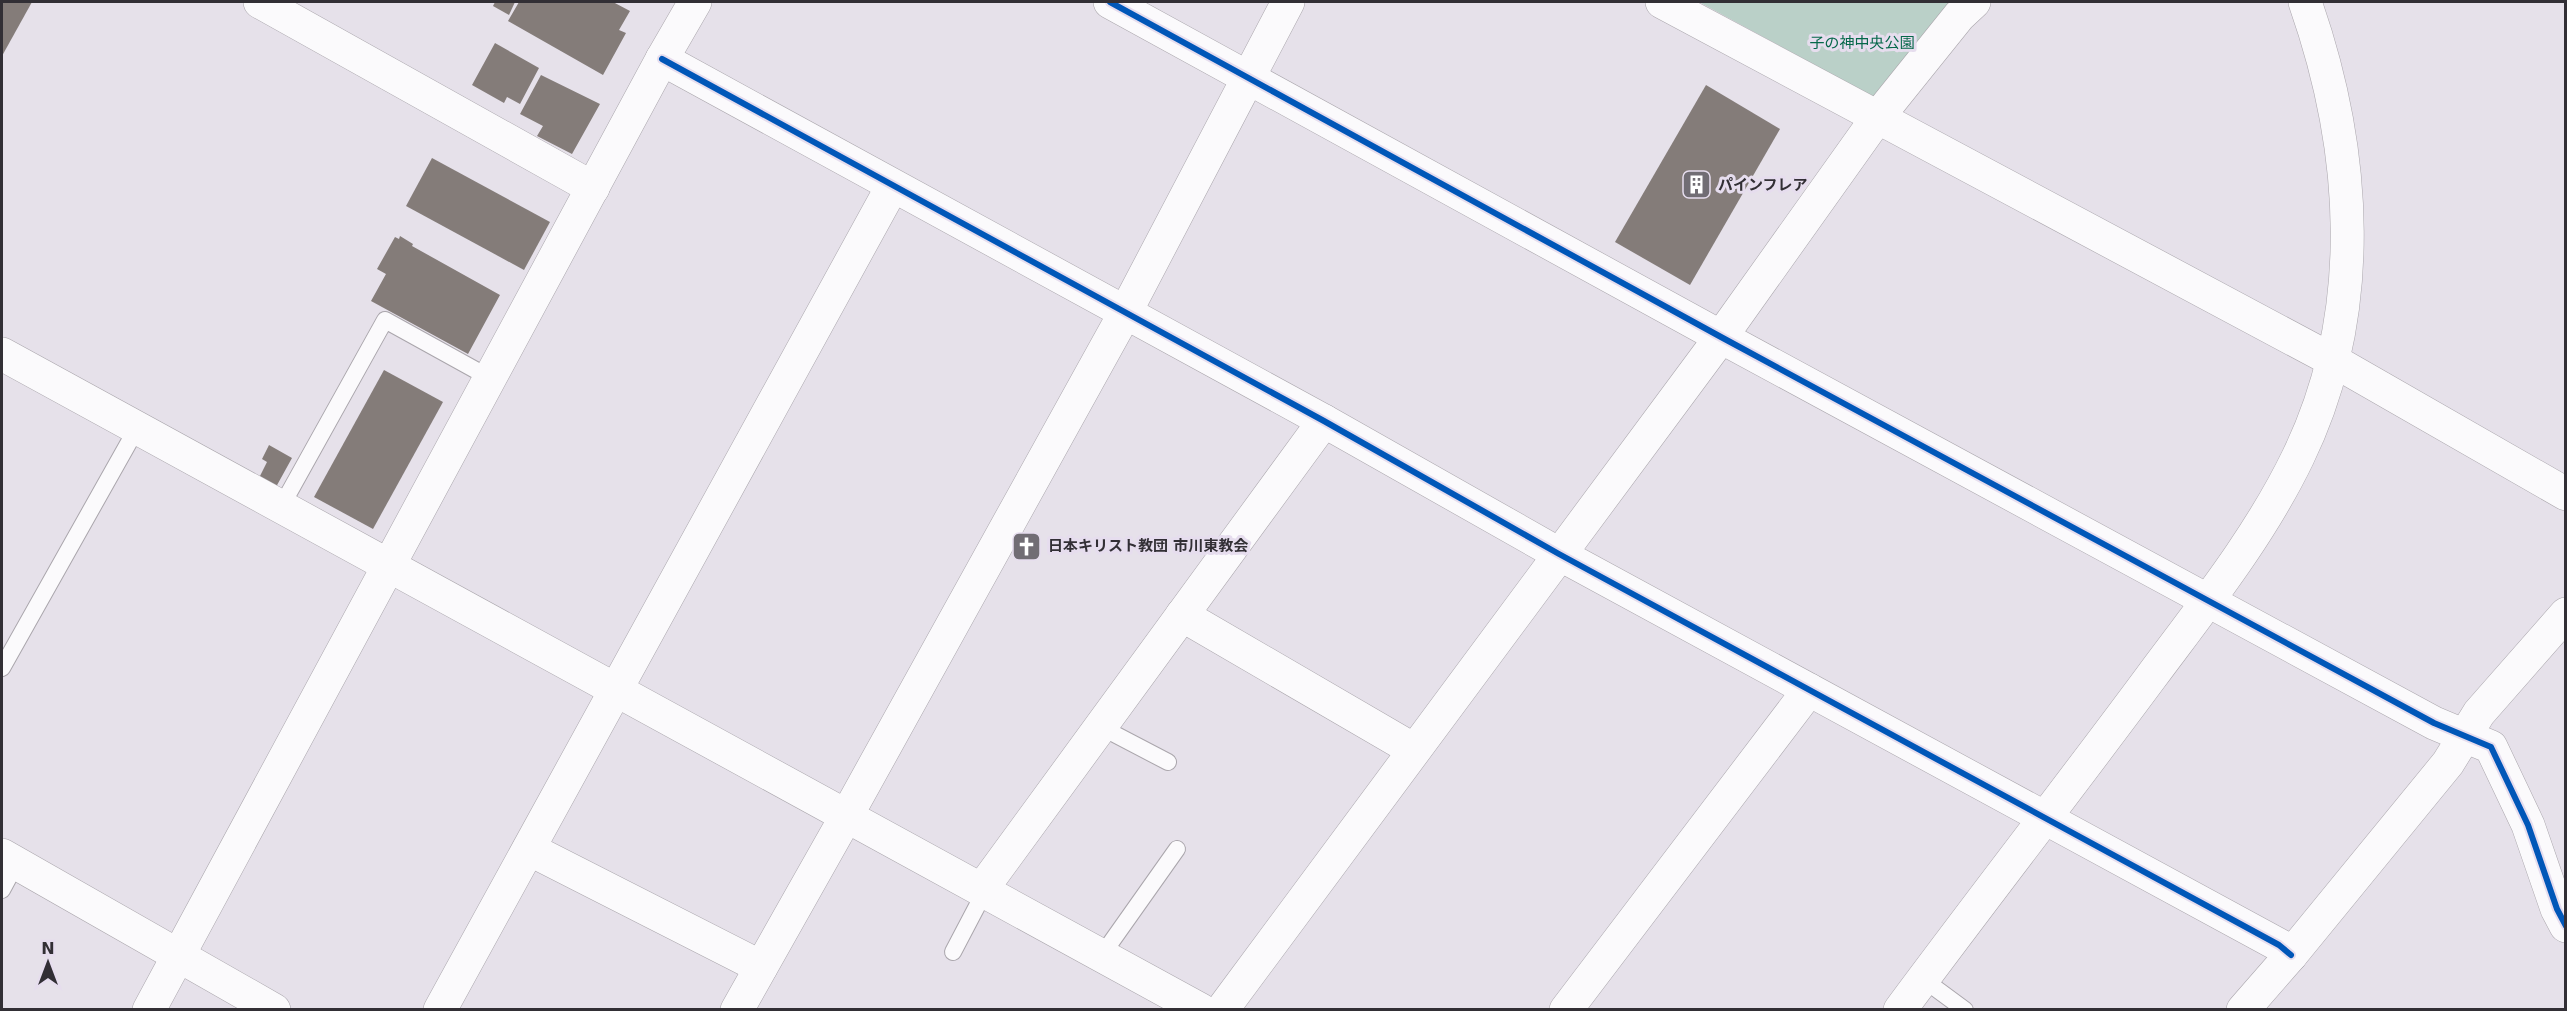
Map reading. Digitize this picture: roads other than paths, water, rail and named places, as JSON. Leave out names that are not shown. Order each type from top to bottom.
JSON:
[{"type":"street","points":[[260,2],[593,188]]},
{"type":"street","points":[[148,1010],[662,59],[695,2]]},
{"type":"street","points":[[1110,2],[1721,337],[2434,723],[2491,747],[2528,825],[2565,926]]},
{"type":"street","points":[[737,1010],[1125,313],[1288,2]]},
{"type":"street","points":[[1662,2],[2334,362],[2565,494]]},
{"type":"street","points":[[1222,1010],[1721,337],[1877,118],[1959,16],[1974,2]]},
{"type":"street","points":[[1900,1010],[2047,818],[2207,599],[2271,507],[2298,457],[2318,411],[2334,362],[2344,309],[2348,260],[2340,139],[2328,77],[2305,2]]},
{"type":"street","points":[[662,59],[892,187],[1324,421],[1558,554],[2279,945],[2291,955]]},
{"type":"street","points":[[440,1010],[892,187]]},
{"type":"street","points":[[2,354],[1201,1010]]},
{"type":"street","points":[[983,890],[1324,421]]},
{"type":"street","points":[[2243,1010],[2448,764],[2479,713],[2565,614]]},
{"type":"street","points":[[1182,615],[1414,750]]},
{"type":"street","points":[[1566,1010],[1809,690]]},
{"type":"street","points":[[529,849],[761,967]]},
{"type":"street","points":[[6,870],[178,955],[274,1010]]},
{"type":"lane","points":[[281,507],[385,320],[490,378]]},
{"type":"lane","points":[[2,668],[137,428]]},
{"type":"lane","points":[[1101,726],[1168,762]]},
{"type":"lane","points":[[1102,955],[1177,849]]},
{"type":"lane","points":[[952,952],[983,890]]},
{"type":"lane","points":[[1923,980],[1965,1010]]},
{"type":"place","name":"パインフレア","points":[[1697,185]]},
{"type":"place","name":"日本キリスト教団 市川東教会","points":[[1027,546]]},
{"type":"park label","name":"子の神中央公園","points":[[1862,43]]}]
